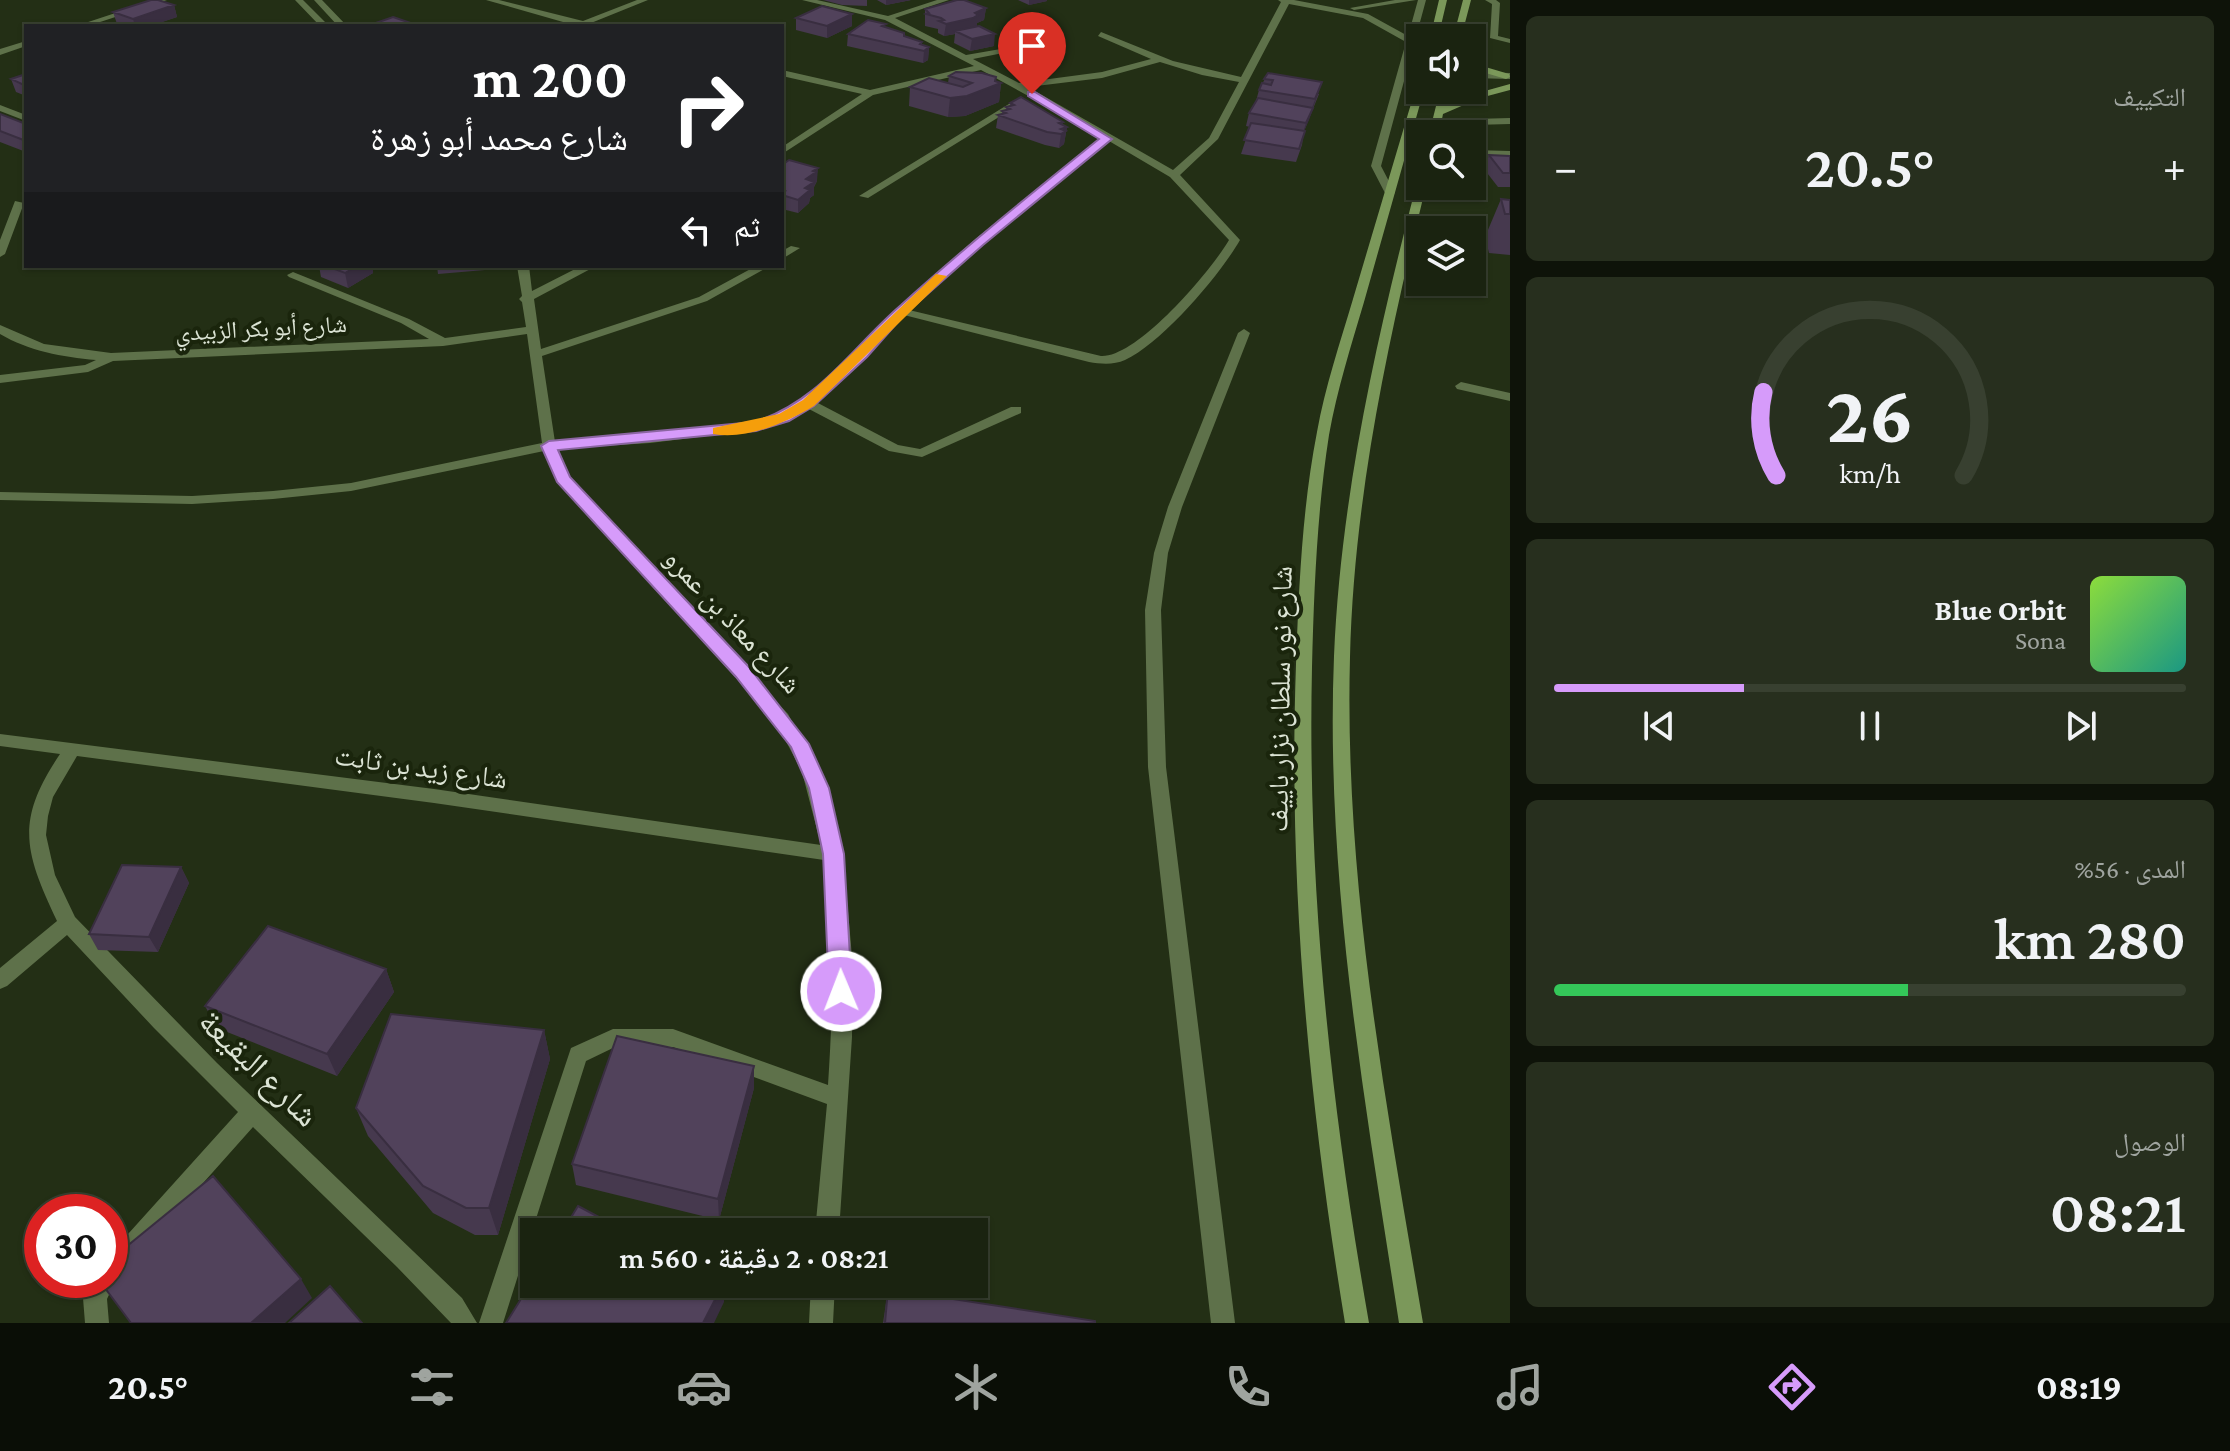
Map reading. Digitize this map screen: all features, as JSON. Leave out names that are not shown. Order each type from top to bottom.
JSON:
[{"type":"main road","points":[[1437,24],[1443,0]]},
{"type":"main road","points":[[1461,24],[1467,0]]},
{"type":"main road","points":[[1486,72],[1509,81]]},
{"type":"main road","points":[[1438,118],[1509,81]]},
{"type":"main road","name":"شارع نور سلطان نزار باييف","points":[[1357,1323],[1335,1205],[1315,1045],[1305,918],[1302,688],[1320,442],[1415,104]]},
{"type":"main road","points":[[1438,118],[1441,104]]},
{"type":"main road","points":[[1411,1323],[1368,1053],[1348,882],[1341,756],[1343,641],[1363,450],[1378,361],[1418,200]]},
{"type":"street","points":[[88,24],[163,0]]},
{"type":"street","points":[[299,0],[323,24]]},
{"type":"street","points":[[319,0],[341,24]]},
{"type":"street","points":[[490,0],[581,24]]},
{"type":"street","points":[[587,24],[644,0]]},
{"type":"street","points":[[806,0],[888,18],[1032,94],[1106,139],[1174,175],[1235,240],[1221,265],[1139,346],[1119,359],[1089,358],[901,311]]},
{"type":"street","points":[[888,18],[945,0]]},
{"type":"street","points":[[1174,175],[1213,139],[1284,0],[1382,7],[1412,0]]},
{"type":"street","points":[[1416,24],[1422,0]]},
{"type":"street","points":[[1489,0],[1496,3],[1494,38],[1510,41]]},
{"type":"street","points":[[1326,5],[1377,20],[1406,38]]},
{"type":"street","points":[[1101,34],[1157,60],[1209,75],[1242,80]]},
{"type":"street","points":[[0,52],[24,44]]},
{"type":"street","points":[[965,58],[1015,48]]},
{"type":"street","points":[[1390,193],[1376,166],[1406,59]]},
{"type":"street","points":[[1015,86],[1102,75],[1157,60]]},
{"type":"street","points":[[784,150],[870,93],[981,67]]},
{"type":"street","points":[[784,73],[870,93]]},
{"type":"street","points":[[1486,77],[1509,81]]},
{"type":"street","points":[[1486,82],[1509,81]]},
{"type":"street","points":[[864,196],[1032,94]]},
{"type":"street","points":[[0,108],[24,117]]},
{"type":"street","points":[[1438,118],[1510,121]]},
{"type":"street","points":[[0,496],[164,500],[273,495],[351,487],[549,446],[756,426],[784,418],[808,403],[862,354],[901,311],[978,242],[1106,139]]},
{"type":"street","points":[[1486,153],[1510,154]]},
{"type":"street","points":[[0,254],[18,203]]},
{"type":"street","points":[[784,255],[795,248]]},
{"type":"street","points":[[306,268],[293,275],[405,321],[443,342]]},
{"type":"street","name":"شارع معاذ بن عمرو","points":[[523,268],[529,330],[549,446],[563,479],[782,718],[799,744],[819,788],[834,854],[841,984],[828,1218]]},
{"type":"street","points":[[525,299],[586,268]]},
{"type":"street","points":[[534,355],[703,299],[760,268]]},
{"type":"street","name":"شارع أبو بكر الزبيدي","points":[[0,329],[26,343],[61,353],[111,357],[443,342],[529,330]]},
{"type":"street","points":[[1223,1323],[1157,767],[1153,610],[1161,553],[1175,507],[1244,333]]},
{"type":"street","points":[[0,379],[88,368],[111,357]]},
{"type":"street","points":[[1461,386],[1510,397]]},
{"type":"street","points":[[808,403],[894,448],[922,453],[1016,410]]},
{"type":"street","name":"شارع زيد بن ثابت","points":[[0,740],[434,796],[834,854]]},
{"type":"street","name":"شارع البقيعة","points":[[72,750],[40,802],[37,832],[38,854],[44,875],[68,923],[252,1112],[352,1204],[454,1306],[465,1323]]},
{"type":"street","points":[[0,980],[68,923]]},
{"type":"street","points":[[491,1323],[578,1055],[613,1038],[673,1038],[837,1098]]},
{"type":"street","points":[[128,1252],[252,1112]]},
{"type":"street","points":[[95,1298],[97,1323]]},
{"type":"street","points":[[821,1323],[822,1298]]},
{"type":"building","points":[[151,0],[174,5],[133,19],[113,12]]},
{"type":"building","points":[[957,0],[986,8],[975,13],[978,15],[973,18],[946,24],[939,21],[944,20],[941,18],[926,14],[929,13],[925,9]]},
{"type":"building","points":[[822,6],[852,14],[827,26],[796,18]]},
{"type":"building","points":[[393,17],[411,23],[409,24],[373,24]]},
{"type":"building","points":[[868,20],[886,24],[882,26],[904,33],[904,36],[929,47],[924,51],[848,34]]},
{"type":"building","points":[[979,26],[995,34],[972,39],[955,31]]},
{"type":"building","points":[[956,72],[982,73],[996,77],[995,81],[1001,83],[967,96],[950,98],[910,87],[929,78],[963,87],[972,83],[949,76]]},
{"type":"building","points":[[1268,73],[1322,82],[1315,99],[1259,90],[1262,83],[1271,85],[1273,80],[1264,79]]},
{"type":"building","points":[[24,75],[24,85],[11,79]]},
{"type":"building","points":[[1021,97],[1063,122],[1059,123],[1067,127],[1061,129],[1066,131],[1061,134],[1047,132],[998,115],[1006,113],[1002,111],[1010,109],[1006,107],[1014,105],[1010,103]]},
{"type":"building","points":[[1258,98],[1313,108],[1306,123],[1249,113]]},
{"type":"building","points":[[0,114],[24,123],[24,140],[0,131]]},
{"type":"building","points":[[1251,123],[1305,131],[1299,149],[1244,140]]},
{"type":"building","points":[[1489,155],[1510,156],[1510,173],[1503,173]]},
{"type":"building","points":[[789,160],[818,168],[806,179],[814,182],[805,188],[810,190],[798,200],[784,196],[784,164]]},
{"type":"building","points":[[1501,199],[1510,200],[1510,214],[1505,214]]},
{"type":"building","points":[[332,268],[354,268],[345,273]]},
{"type":"building","points":[[122,865],[181,867],[149,937],[89,934]]},
{"type":"building","points":[[268,926],[386,969],[327,1054],[205,1006]]},
{"type":"building","points":[[391,1014],[544,1030],[489,1208],[466,1208],[423,1186],[356,1108]]},
{"type":"building","points":[[617,1036],[754,1066],[718,1199],[572,1164]]},
{"type":"building","points":[[213,1176],[301,1279],[251,1323],[131,1323],[112,1298],[128,1298],[128,1245]]},
{"type":"building","points":[[578,1206],[601,1218],[571,1218]]},
{"type":"building","points":[[330,1286],[362,1323],[289,1323]]},
{"type":"building","points":[[522,1298],[716,1298],[703,1323],[506,1323]]},
{"type":"building","points":[[887,1298],[946,1298],[1095,1321],[1095,1323],[885,1323]]},
{"type":"slow traffic","points":[[719,431],[784,418],[808,403],[941,276]]},
{"type":"route","points":[[841,991],[834,854],[819,788],[799,744],[782,718],[742,672],[563,479],[549,446],[650,439],[756,426],[784,418],[808,403],[862,354],[901,311],[978,242],[1106,139],[1032,94]]}]
